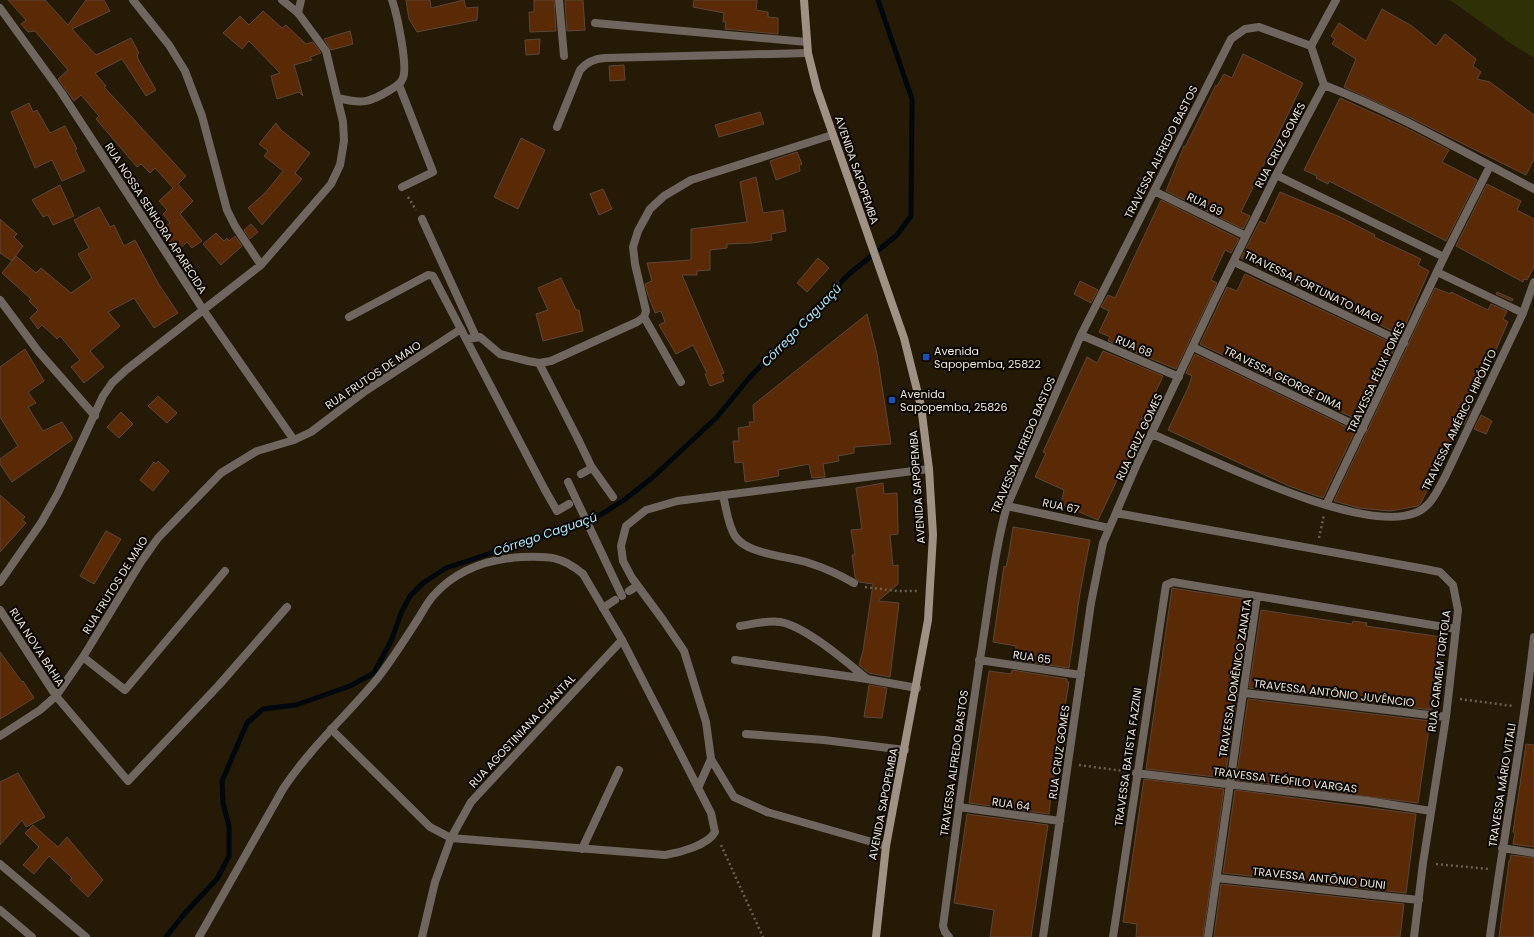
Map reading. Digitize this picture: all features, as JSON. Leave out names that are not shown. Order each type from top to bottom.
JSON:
[{"type":"main road","name":"AVENIDA SAPOPEMBA","points":[[804,0],[808,53],[832,135],[887,284],[904,338],[921,406],[929,468],[934,535],[928,620],[917,688],[886,846],[876,937]]},
{"type":"street","points":[[133,0],[169,45],[185,71],[202,116],[227,210],[235,226],[261,265]]},
{"type":"street","points":[[0,582],[41,524],[58,493],[103,396],[112,383],[126,370],[204,311],[261,265],[332,184],[340,165],[344,141],[338,98],[326,51],[298,13],[282,0]]},
{"type":"street","points":[[298,13],[302,0]]},
{"type":"street","points":[[338,98],[357,103],[374,100],[399,85],[404,78],[397,14],[392,0]]},
{"type":"street","points":[[560,0],[564,56]]},
{"type":"street","points":[[1336,0],[1311,46],[1324,85],[1372,106],[1534,189]]},
{"type":"street","name":"RUA NOSSA SENHORA APARECIDA","points":[[0,8],[61,92],[204,311],[294,440]]},
{"type":"street","points":[[595,23],[807,42]]},
{"type":"street","name":"TRAVESSA ALFREDO BASTOS","points":[[948,936],[943,926],[958,807],[1001,529],[1007,506],[1081,335],[1231,38],[1245,29],[1259,27],[1311,46]]},
{"type":"street","points":[[558,127],[580,70],[586,64],[594,60],[605,58],[808,53]]},
{"type":"street","points":[[399,85],[433,172],[402,187]]},
{"type":"street","name":"RUA CRUZ GOMES","points":[[1043,937],[1096,572],[1109,528],[1246,236],[1276,175],[1324,85]]},
{"type":"street","points":[[467,339],[476,336],[483,339],[500,354],[539,363],[550,361],[644,317],[646,311],[635,264],[634,247],[638,231],[650,209],[664,196],[691,180],[832,135]]},
{"type":"street","name":"TRAVESSA FÉLIX POMES","points":[[1326,505],[1444,256],[1490,166]]},
{"type":"street","points":[[1276,175],[1444,256]]},
{"type":"street","name":"RUA 69","points":[[1154,191],[1246,236]]},
{"type":"street","points":[[422,219],[476,336]]},
{"type":"street","name":"TRAVESSA FORTUNATO MAGI","points":[[1234,262],[1404,343]]},
{"type":"street","points":[[1437,272],[1523,313]]},
{"type":"street","points":[[349,317],[431,275],[435,277],[557,511],[569,504]]},
{"type":"street","name":"TRAVESSA AMÉRICO HIPÓLITO","points":[[1326,505],[1358,512],[1389,516],[1414,514],[1429,505],[1445,477],[1523,313],[1534,282]]},
{"type":"street","points":[[0,300],[38,351],[95,416]]},
{"type":"street","points":[[644,317],[681,382]]},
{"type":"street","name":"RUA FRUTOS DE MAIO","points":[[0,736],[40,710],[56,696],[83,657],[141,562],[158,538],[221,473],[257,451],[294,440],[311,432],[364,392],[461,329]]},
{"type":"street","name":"RUA 68","points":[[1081,335],[1179,378]]},
{"type":"street","name":"TRAVESSA GEORGE DIMA","points":[[1193,347],[1363,429]]},
{"type":"street","points":[[539,363],[592,468],[613,497]]},
{"type":"street","points":[[1152,434],[1304,500],[1326,505]]},
{"type":"street","points":[[581,474],[592,468]]},
{"type":"street","points":[[886,846],[767,812],[734,796],[711,759],[706,722],[684,651],[637,586],[623,561],[621,546],[626,526],[646,510],[677,502],[929,468]]},
{"type":"street","points":[[568,482],[622,596]]},
{"type":"street","points":[[723,495],[731,528],[736,538],[742,544],[754,550],[809,563],[834,572],[854,583]]},
{"type":"street","name":"RUA 67","points":[[1007,506],[1109,528]]},
{"type":"street","name":"RUA CARMEM TORTOLA","points":[[1116,513],[1316,548],[1440,572],[1453,585],[1458,610],[1456,629],[1447,697],[1446,717],[1423,862],[1414,937]]},
{"type":"street","points":[[199,937],[283,789],[298,766],[331,729],[377,678],[432,596],[450,580],[474,566],[503,558],[542,556],[562,559],[583,574],[622,640],[698,788],[713,819],[715,832],[709,840],[683,851],[665,855],[451,838],[430,827],[331,729]]},
{"type":"street","points":[[83,657],[125,690],[225,571]]},
{"type":"street","name":"TRAVESSA BATISTA FAZZINI","points":[[1113,937],[1164,588],[1169,583],[1257,596]]},
{"type":"street","points":[[603,608],[637,586]]},
{"type":"street","name":"TRAVESSA DOMÊNICO ZANATA","points":[[1208,937],[1257,596],[1456,629]]},
{"type":"street","name":"RUA NOVA BAHIA","points":[[0,610],[56,696],[128,781],[219,685],[288,607]]},
{"type":"street","points":[[740,626],[766,622],[781,622],[793,626],[844,660],[867,679]]},
{"type":"street","name":"TRAVESSA MÁRIO VITALI","points":[[1490,937],[1502,848],[1530,704],[1534,637]]},
{"type":"street","name":"RUA AGOSTINIANA CHANTAL","points":[[422,937],[435,882],[451,838],[471,802],[485,784],[525,745],[622,640]]},
{"type":"street","points":[[735,660],[867,679],[917,688]]},
{"type":"street","name":"RUA 65","points":[[980,660],[1081,675]]},
{"type":"street","name":"TRAVESSA ANTÔNIO JUVÊNCIO","points":[[1244,693],[1446,717]]},
{"type":"street","points":[[746,734],[824,740],[905,750]]},
{"type":"street","points":[[698,788],[711,759]]},
{"type":"street","points":[[582,848],[619,770]]},
{"type":"street","name":"TRAVESSA TEÓFILO VARGAS","points":[[1136,772],[1230,785],[1368,801],[1431,811]]},
{"type":"street","name":"RUA 64","points":[[958,807],[1060,821]]},
{"type":"street","points":[[1502,848],[1534,852]]},
{"type":"street","points":[[0,864],[86,937]]},
{"type":"street","name":"TRAVESSA ANTÔNIO DUNI","points":[[1217,878],[1419,900]]},
{"type":"street","points":[[0,910],[32,937]]},
{"type":"path","points":[[402,187],[422,219]]},
{"type":"path","points":[[1316,548],[1326,505]]},
{"type":"path","points":[[854,583],[871,588],[897,591],[930,590]]},
{"type":"path","points":[[1447,697],[1518,706],[1530,704]]},
{"type":"path","points":[[1068,764],[1136,772]]},
{"type":"path","points":[[715,832],[763,937]]},
{"type":"path","points":[[1423,862],[1499,871]]},
{"type":"shaded area","points":[[1450,0],[1534,0],[1534,58],[1513,45]]},
{"type":"building","points":[[8,0],[45,0],[68,25],[86,0],[104,0],[110,11],[72,29],[96,55],[131,38],[139,53],[137,54],[138,59],[156,90],[146,96],[122,59],[95,73],[106,86],[104,87],[186,176],[178,184],[193,201],[180,214],[202,241],[192,248],[187,242],[177,251],[163,233],[168,228],[166,226],[170,223],[163,214],[167,210],[159,201],[173,188],[155,168],[150,173],[141,164],[137,167],[96,119],[99,116],[81,95],[74,101],[58,79],[68,70],[35,31],[28,32],[21,24],[26,20]]},
{"type":"building","points":[[406,0],[430,0],[431,8],[464,0],[466,8],[478,7],[477,20],[417,32],[409,19]]},
{"type":"building","points":[[534,0],[554,0],[556,31],[530,32],[529,12],[534,12]]},
{"type":"building","points":[[565,0],[583,0],[585,30],[567,31]]},
{"type":"building","points":[[694,0],[757,0],[756,10],[768,12],[768,17],[778,18],[778,34],[725,29],[726,22],[723,22],[724,13],[693,7]]},
{"type":"building","points":[[1382,9],[1412,26],[1436,46],[1445,34],[1476,59],[1473,66],[1481,72],[1477,79],[1490,82],[1534,115],[1534,159],[1526,175],[1407,116],[1344,87],[1356,59],[1332,44],[1335,39],[1331,36],[1339,23],[1366,41]]},
{"type":"building","points":[[263,11],[282,28],[286,25],[306,44],[313,42],[321,53],[310,57],[312,60],[294,65],[303,96],[299,92],[277,99],[271,76],[280,73],[249,41],[242,49],[223,33],[240,16],[249,25]]},
{"type":"building","points":[[350,31],[353,44],[331,50],[324,39]]},
{"type":"building","points":[[540,39],[539,54],[526,55],[525,40]]},
{"type":"building","points":[[1243,54],[1303,83],[1241,212],[1250,216],[1243,229],[1166,191],[1184,146],[1185,147],[1216,85],[1217,86],[1224,74],[1232,78]]},
{"type":"building","points":[[624,65],[625,80],[610,81],[609,66]]},
{"type":"building","points":[[1340,98],[1402,126],[1449,150],[1442,162],[1477,180],[1446,241],[1329,181],[1328,184],[1316,178],[1317,176],[1304,170]]},
{"type":"building","points":[[29,103],[33,112],[37,110],[50,133],[65,126],[77,149],[75,150],[85,171],[62,181],[52,160],[35,168],[11,112]]},
{"type":"building","points":[[760,112],[764,124],[719,137],[715,125]]},
{"type":"building","points":[[276,123],[281,130],[310,153],[295,173],[302,179],[262,225],[248,208],[265,193],[283,171],[264,156],[268,151],[259,144]]},
{"type":"building","points":[[521,138],[545,150],[518,209],[494,197]]},
{"type":"building","points":[[797,152],[802,164],[799,165],[800,171],[776,180],[770,161]]},
{"type":"building","points":[[756,177],[763,213],[783,210],[786,231],[771,234],[772,240],[752,243],[727,244],[727,248],[710,250],[710,270],[697,271],[697,275],[682,275],[724,373],[721,374],[724,381],[710,386],[705,374],[707,373],[693,345],[676,354],[659,325],[665,322],[661,311],[655,313],[648,295],[645,284],[652,281],[647,263],[691,260],[691,229],[747,222],[740,182]]},
{"type":"building","points":[[1487,184],[1521,201],[1517,210],[1534,219],[1534,267],[1527,280],[1524,279],[1523,282],[1456,246]]},
{"type":"building","points":[[60,185],[74,216],[53,225],[48,215],[43,217],[32,200]]},
{"type":"building","points":[[603,189],[612,209],[599,215],[590,194]]},
{"type":"building","points":[[1280,192],[1340,217],[1375,235],[1374,237],[1421,259],[1418,265],[1429,271],[1401,335],[1241,258],[1260,221],[1265,224]]},
{"type":"building","points":[[1161,200],[1239,239],[1231,253],[1225,250],[1211,280],[1217,283],[1176,369],[1108,341],[1110,337],[1099,332],[1109,311],[1101,307],[1108,295],[1115,298]]},
{"type":"building","points":[[99,207],[110,227],[114,225],[124,246],[135,240],[158,283],[178,313],[154,328],[134,298],[108,312],[120,326],[90,351],[104,367],[84,383],[71,367],[80,360],[60,336],[57,339],[42,325],[38,329],[30,318],[38,310],[29,301],[31,299],[2,273],[16,256],[36,273],[41,268],[71,293],[92,278],[78,254],[89,248],[74,220]]},
{"type":"building","points":[[0,219],[17,234],[14,237],[23,246],[12,261],[0,253]]},
{"type":"building","points":[[251,224],[258,232],[250,239],[244,230]]},
{"type":"building","points":[[216,233],[224,241],[227,238],[229,241],[235,236],[242,246],[221,265],[203,244]]},
{"type":"building","points":[[818,258],[829,268],[807,292],[797,283]]},
{"type":"building","points":[[1245,274],[1396,345],[1360,421],[1200,344],[1227,287],[1237,291]]},
{"type":"building","points":[[561,278],[576,310],[579,310],[583,331],[543,341],[536,314],[548,310],[538,288]]},
{"type":"building","points":[[1080,281],[1098,290],[1091,303],[1074,294]]},
{"type":"building","points":[[1435,288],[1450,294],[1451,292],[1488,310],[1491,304],[1507,311],[1503,319],[1508,322],[1483,379],[1481,378],[1467,407],[1471,409],[1464,425],[1460,424],[1421,503],[1418,506],[1390,511],[1359,508],[1334,501]]},
{"type":"building","points":[[1497,292],[1513,299],[1512,301],[1496,294]]},
{"type":"building","points":[[867,314],[877,354],[891,444],[854,447],[854,453],[838,456],[839,461],[823,464],[825,477],[812,478],[809,464],[778,470],[779,476],[745,482],[743,462],[735,463],[733,441],[739,441],[738,428],[750,426],[749,422],[754,422],[753,405]]},
{"type":"building","points":[[25,349],[44,381],[28,392],[36,403],[28,407],[43,431],[62,422],[72,437],[72,440],[12,482],[0,464],[0,459],[18,446],[0,417],[0,367]]},
{"type":"building","points":[[1103,351],[1163,376],[1130,450],[1131,451],[1098,520],[1061,504],[1064,490],[1035,477],[1046,453],[1043,452],[1087,357],[1097,363]]},
{"type":"building","points":[[1195,354],[1355,431],[1323,498],[1289,486],[1168,430],[1188,388],[1192,376],[1186,373]]},
{"type":"building","points":[[158,396],[177,413],[167,423],[148,406]]},
{"type":"building","points":[[121,412],[133,424],[119,438],[107,427]]},
{"type":"building","points":[[1481,415],[1492,421],[1486,434],[1474,429]]},
{"type":"building","points":[[158,461],[169,471],[153,491],[140,480],[154,462],[156,464]]},
{"type":"building","points":[[883,483],[884,494],[897,493],[898,534],[890,535],[893,566],[898,565],[898,584],[878,601],[899,603],[890,677],[869,673],[859,665],[863,651],[873,584],[859,582],[855,577],[852,555],[855,555],[851,530],[862,529],[856,488]]},
{"type":"building","points":[[0,495],[25,517],[22,520],[26,523],[0,552]]},
{"type":"building","points":[[1013,527],[1090,540],[1080,593],[1069,668],[1014,660],[1016,646],[993,642],[1004,566],[1006,567]]},
{"type":"building","points":[[106,531],[121,539],[94,584],[80,576]]},
{"type":"building","points":[[1172,588],[1249,600],[1248,608],[1250,608],[1225,778],[1146,769]]},
{"type":"building","points":[[1261,610],[1352,624],[1353,621],[1367,623],[1366,626],[1442,637],[1432,710],[1249,688]]},
{"type":"building","points":[[0,652],[22,682],[23,681],[34,698],[0,719]]},
{"type":"building","points":[[1012,670],[1067,679],[1067,682],[1069,682],[1052,784],[1049,814],[969,803],[989,671],[1011,674]]},
{"type":"building","points":[[869,685],[887,688],[882,718],[864,717]]},
{"type":"building","points":[[1248,699],[1430,721],[1418,803],[1236,780]]},
{"type":"building","points":[[1526,744],[1534,745],[1534,847],[1513,844],[1515,833],[1513,832]]},
{"type":"building","points":[[18,773],[45,817],[26,827],[22,820],[0,845],[0,782]]},
{"type":"building","points":[[1144,779],[1224,789],[1203,937],[1136,937],[1137,924],[1123,922]]},
{"type":"building","points":[[1235,790],[1416,814],[1406,893],[1223,873]]},
{"type":"building","points":[[967,814],[1048,825],[1031,937],[990,937],[994,910],[954,903]]},
{"type":"building","points":[[33,825],[58,847],[67,837],[103,880],[88,897],[70,880],[72,878],[49,856],[34,874],[23,865],[39,847],[25,833]]},
{"type":"building","points":[[1511,855],[1534,858],[1534,937],[1499,937]]},
{"type":"building","points":[[1221,884],[1404,904],[1400,937],[1214,937]]},
{"type":"waterway","name":"Córrego Caguaçú","points":[[166,937],[185,913],[217,879],[229,856],[229,826],[223,803],[222,781],[247,723],[263,709],[296,705],[350,686],[374,673],[392,639],[401,613],[410,596],[423,583],[446,568],[597,517],[624,500],[652,478],[717,417],[749,378],[849,274],[897,235],[911,216],[912,99],[878,0]]},
{"type":"place","name":"Avenida Sapopemba, 25822","points":[[926,357]]},
{"type":"place","name":"Avenida Sapopemba, 25826","points":[[892,400]]}]
